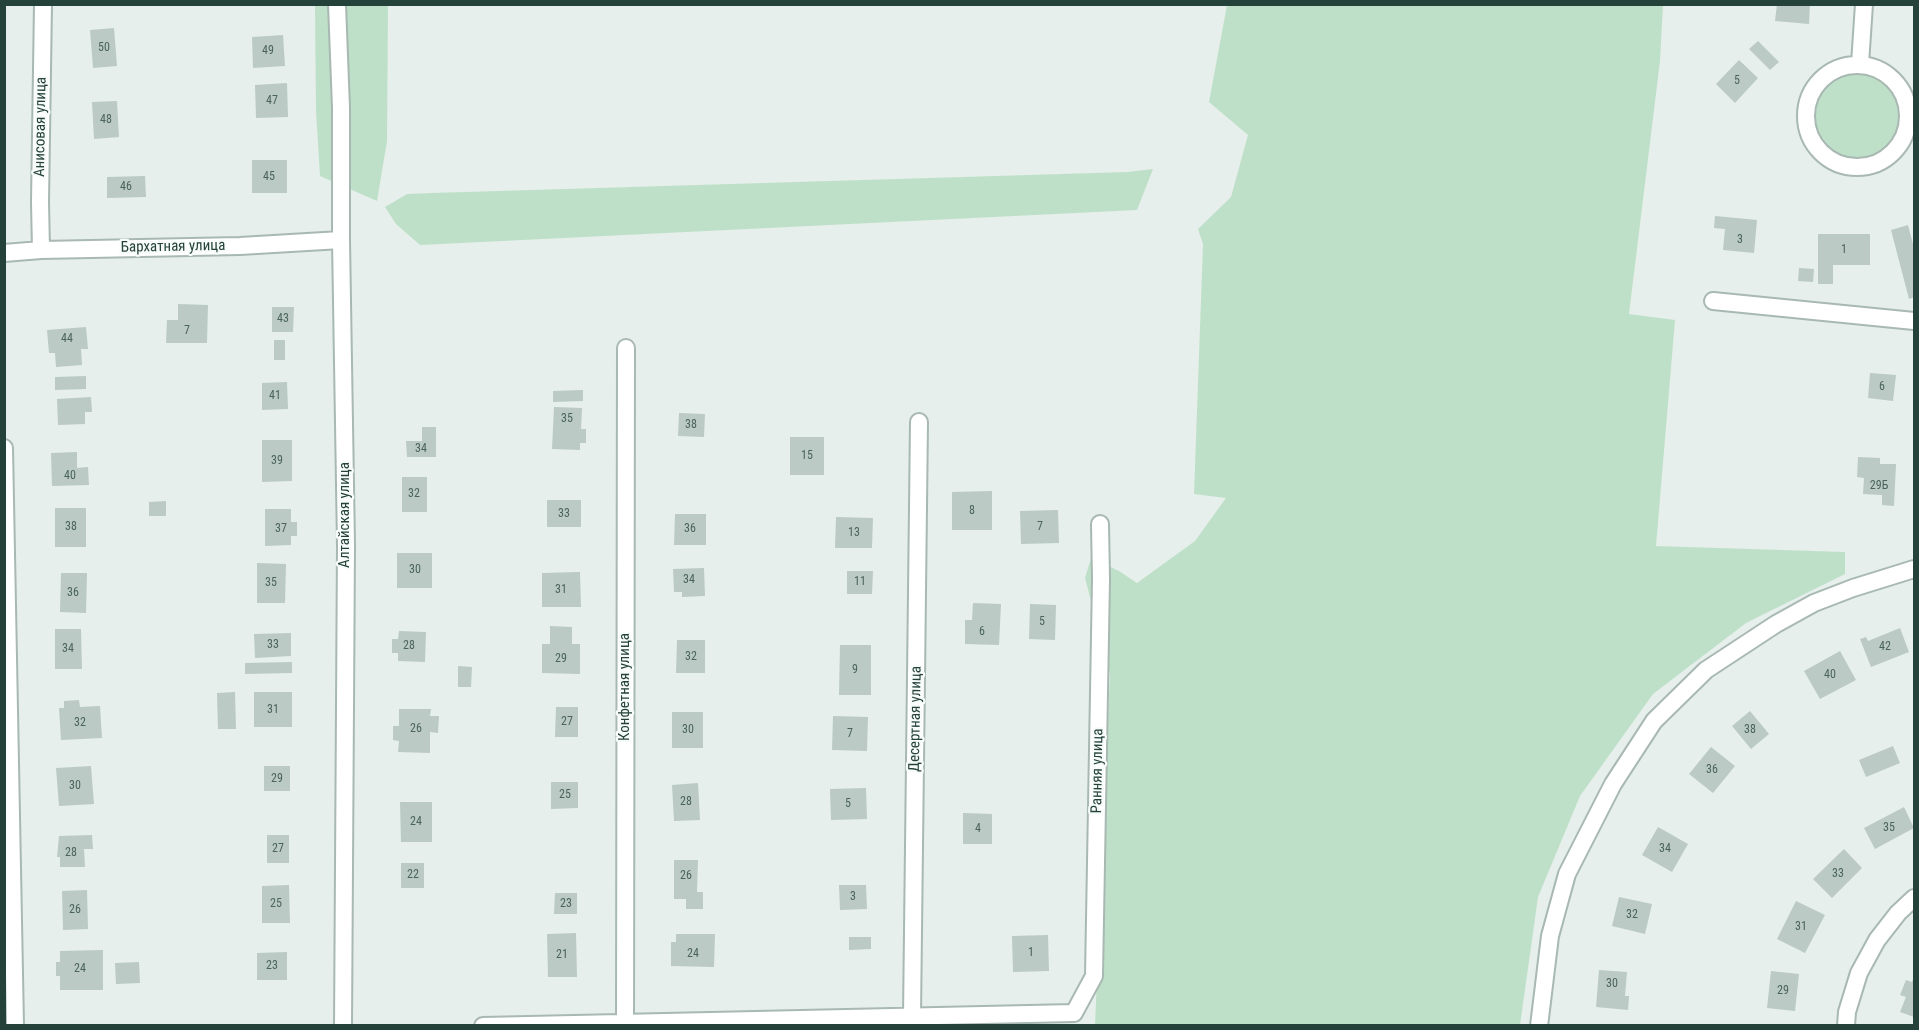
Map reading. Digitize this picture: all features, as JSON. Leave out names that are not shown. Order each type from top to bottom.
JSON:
[{"type":"street","name":"Анисовая улица","points":[[41,250],[43,4]]},
{"type":"street","name":"Алтайская улица","points":[[337,4],[341,108],[346,545],[343,1026]]},
{"type":"street","points":[[1860,64],[1864,4]]},
{"type":"street","points":[[1860,64],[1877,68],[1892,77],[1902,91],[1908,107],[1908,124],[1902,141],[1891,154],[1876,163],[1859,167],[1842,165],[1827,158],[1815,146],[1808,131],[1805,115],[1808,98],[1816,84],[1828,72],[1844,66],[1860,64]]},
{"type":"street","name":"Бархатная улица","points":[[4,253],[41,250],[240,246],[341,240]]},
{"type":"street","points":[[1713,301],[1914,321]]},
{"type":"street","name":"Конфетная улица","points":[[625,1024],[626,348]]},
{"type":"street","name":"Десертная улица","points":[[912,1016],[919,422]]},
{"type":"street","points":[[4,448],[15,1026]]},
{"type":"street","name":"Ранняя улица","points":[[912,1016],[1074,1013],[1094,976],[1101,524]]},
{"type":"street","points":[[1539,1026],[1550,936],[1567,874],[1613,784],[1654,721],[1706,670],[1776,624],[1814,603],[1914,569]]},
{"type":"street","points":[[1846,1026],[1858,973],[1876,940],[1898,913],[1914,898]]},
{"type":"street","points":[[483,1026],[912,1016]]},
{"type":"green space","points":[[315,5],[388,5],[387,141],[377,201],[320,176],[316,111]]},
{"type":"green space","points":[[1227,5],[1663,5],[1660,61],[1629,314],[1675,320],[1656,546],[1845,552],[1845,574],[1746,623],[1653,694],[1580,796],[1538,897],[1520,1025],[1095,1025],[1110,674],[1085,578],[1091,558],[1119,571],[1137,583],[1195,541],[1226,498],[1194,494],[1203,244],[1198,229],[1231,197],[1248,135],[1209,102]]},
{"type":"green space","points":[[1847,72],[1865,72],[1881,79],[1893,91],[1900,107],[1900,125],[1893,141],[1881,153],[1865,160],[1847,160],[1831,153],[1819,141],[1812,125],[1812,107],[1819,91],[1831,79]]},
{"type":"green space","points":[[1153,169],[1137,210],[420,245],[396,224],[385,207],[407,194],[1128,172]]},
{"type":"building","points":[[1777,4],[1810,4],[1809,24],[1775,21]]},
{"type":"building","points":[[114,28],[117,66],[93,68],[90,30]]},
{"type":"building","points":[[283,35],[285,66],[253,68],[252,37]]},
{"type":"building","points":[[1758,41],[1779,62],[1770,70],[1749,49]]},
{"type":"building","points":[[1739,60],[1758,78],[1735,103],[1716,84]]},
{"type":"building","points":[[287,83],[288,117],[256,118],[255,85]]},
{"type":"building","points":[[117,101],[119,137],[94,139],[92,102]]},
{"type":"building","points":[[252,160],[287,160],[287,193],[252,193]]},
{"type":"building","points":[[145,176],[146,197],[107,198],[107,177]]},
{"type":"building","points":[[1715,216],[1757,220],[1754,253],[1723,250],[1725,229],[1714,228]]},
{"type":"building","points":[[1908,225],[1914,248],[1914,297],[1909,299],[1891,230]]},
{"type":"building","points":[[1818,234],[1870,234],[1870,265],[1833,265],[1833,284],[1818,284]]},
{"type":"building","points":[[1799,268],[1814,269],[1813,282],[1798,281]]},
{"type":"building","points":[[178,304],[208,305],[207,343],[166,343],[167,320],[178,320]]},
{"type":"building","points":[[272,307],[294,307],[293,332],[272,332]]},
{"type":"building","points":[[86,327],[88,349],[81,349],[82,365],[56,367],[55,353],[49,353],[47,330]]},
{"type":"building","points":[[274,340],[285,340],[285,360],[274,360]]},
{"type":"building","points":[[1870,373],[1896,375],[1893,401],[1868,398]]},
{"type":"building","points":[[86,376],[86,389],[55,390],[55,377]]},
{"type":"building","points":[[287,382],[288,409],[262,410],[262,383]]},
{"type":"building","points":[[583,390],[583,401],[553,402],[553,391]]},
{"type":"building","points":[[91,397],[92,412],[85,412],[85,424],[58,425],[57,399]]},
{"type":"building","points":[[554,407],[582,408],[581,429],[586,429],[586,443],[580,443],[580,450],[552,449]]},
{"type":"building","points":[[679,413],[705,414],[704,437],[678,436]]},
{"type":"building","points":[[422,427],[436,427],[436,457],[407,457],[406,441],[422,441]]},
{"type":"building","points":[[790,437],[824,437],[824,475],[790,475]]},
{"type":"building","points":[[262,440],[292,440],[292,481],[262,482]]},
{"type":"building","points":[[77,452],[77,468],[88,467],[89,485],[52,486],[51,453]]},
{"type":"building","points":[[1858,457],[1880,458],[1880,464],[1896,464],[1894,506],[1882,505],[1882,495],[1863,494],[1864,478],[1857,477]]},
{"type":"building","points":[[402,477],[427,477],[427,512],[402,512]]},
{"type":"building","points":[[992,491],[992,530],[952,530],[952,492]]},
{"type":"building","points":[[547,500],[581,500],[581,527],[547,527]]},
{"type":"building","points":[[166,501],[166,516],[149,516],[149,502]]},
{"type":"building","points":[[55,508],[86,508],[86,547],[55,547]]},
{"type":"building","points":[[265,509],[291,509],[291,522],[297,522],[297,536],[291,536],[291,545],[265,546]]},
{"type":"building","points":[[1058,510],[1059,543],[1021,544],[1020,511]]},
{"type":"building","points":[[675,514],[706,514],[706,545],[674,545]]},
{"type":"building","points":[[836,517],[873,518],[872,548],[835,548]]},
{"type":"building","points":[[397,553],[432,553],[432,588],[397,588]]},
{"type":"building","points":[[257,563],[286,564],[285,603],[257,603]]},
{"type":"building","points":[[704,568],[705,596],[682,597],[682,592],[674,592],[673,569]]},
{"type":"building","points":[[847,571],[873,571],[872,594],[847,594]]},
{"type":"building","points":[[580,572],[581,607],[542,607],[542,573]]},
{"type":"building","points":[[61,573],[87,573],[86,613],[60,612]]},
{"type":"building","points":[[973,603],[1001,604],[999,645],[965,644],[965,620],[972,620]]},
{"type":"building","points":[[1030,604],[1056,605],[1055,640],[1029,639]]},
{"type":"building","points":[[550,626],[572,627],[572,644],[580,644],[580,674],[542,673],[542,644],[550,644]]},
{"type":"building","points":[[1900,628],[1909,652],[1871,667],[1860,639],[1866,637],[1868,641]]},
{"type":"building","points":[[55,629],[81,629],[82,669],[55,669]]},
{"type":"building","points":[[399,631],[426,632],[425,662],[398,661],[398,653],[392,653],[392,639],[398,639]]},
{"type":"building","points":[[291,633],[291,656],[255,658],[254,634]]},
{"type":"building","points":[[677,640],[705,640],[705,673],[676,673]]},
{"type":"building","points":[[840,645],[871,645],[871,695],[839,695]]},
{"type":"building","points":[[1840,651],[1856,680],[1820,699],[1804,671]]},
{"type":"building","points":[[292,662],[292,673],[245,674],[245,663]]},
{"type":"building","points":[[458,666],[472,667],[471,687],[458,687]]},
{"type":"building","points":[[235,692],[236,729],[218,729],[217,693]]},
{"type":"building","points":[[254,692],[292,692],[292,727],[254,727]]},
{"type":"building","points":[[79,700],[80,707],[100,706],[102,738],[61,740],[59,708],[64,708],[64,701]]},
{"type":"building","points":[[556,707],[578,707],[578,737],[555,737]]},
{"type":"building","points":[[399,709],[431,709],[430,716],[439,716],[438,733],[430,732],[430,753],[398,752],[399,741],[393,740],[393,726],[399,726]]},
{"type":"building","points":[[1750,711],[1769,734],[1751,749],[1732,726]]},
{"type":"building","points":[[672,712],[703,712],[703,748],[672,748]]},
{"type":"building","points":[[833,716],[868,717],[867,751],[832,750]]},
{"type":"building","points":[[1893,746],[1900,763],[1866,777],[1859,760]]},
{"type":"building","points":[[1711,747],[1735,766],[1713,793],[1689,774]]},
{"type":"building","points":[[91,766],[94,804],[59,806],[56,768]]},
{"type":"building","points":[[264,766],[290,766],[290,791],[264,791]]},
{"type":"building","points":[[551,782],[578,782],[578,808],[551,809]]},
{"type":"building","points":[[698,783],[700,820],[674,821],[672,785]]},
{"type":"building","points":[[866,788],[867,819],[831,820],[830,789]]},
{"type":"building","points":[[400,802],[432,802],[432,842],[401,842]]},
{"type":"building","points":[[1904,807],[1914,828],[1875,849],[1864,828]]},
{"type":"building","points":[[963,813],[992,814],[992,844],[963,844]]},
{"type":"building","points":[[1658,827],[1688,844],[1672,872],[1642,855]]},
{"type":"building","points":[[92,835],[93,849],[84,849],[85,867],[60,867],[60,857],[57,857],[59,836]]},
{"type":"building","points":[[267,835],[289,835],[289,863],[267,863]]},
{"type":"building","points":[[1844,849],[1862,868],[1832,898],[1813,879]]},
{"type":"building","points":[[674,860],[698,860],[697,892],[703,892],[703,909],[686,909],[686,899],[674,899]]},
{"type":"building","points":[[401,863],[424,863],[424,888],[401,888]]},
{"type":"building","points":[[289,885],[290,923],[262,923],[262,886]]},
{"type":"building","points":[[839,885],[866,885],[867,909],[840,910]]},
{"type":"building","points":[[87,890],[88,929],[63,930],[62,891]]},
{"type":"building","points":[[555,893],[577,893],[577,914],[554,914]]},
{"type":"building","points":[[1619,897],[1652,904],[1645,934],[1612,926]]},
{"type":"building","points":[[1796,901],[1825,915],[1805,953],[1777,939]]},
{"type":"building","points":[[576,933],[577,977],[548,977],[547,934]]},
{"type":"building","points":[[676,934],[715,934],[714,967],[671,966],[671,942],[676,942]]},
{"type":"building","points":[[1048,935],[1049,971],[1013,972],[1012,936]]},
{"type":"building","points":[[849,937],[871,937],[871,949],[849,950]]},
{"type":"building","points":[[103,950],[103,990],[60,990],[60,976],[56,976],[56,962],[60,962],[60,951]]},
{"type":"building","points":[[287,952],[287,980],[257,980],[257,953]]},
{"type":"building","points":[[139,962],[140,983],[116,984],[115,963]]},
{"type":"building","points":[[1599,970],[1627,972],[1625,996],[1629,996],[1628,1010],[1596,1007]]},
{"type":"building","points":[[1771,971],[1799,974],[1795,1011],[1767,1008]]},
{"type":"building","points":[[1914,976],[1914,1017],[1900,1012],[1906,997],[1900,995],[1906,980],[1912,982]]}]
